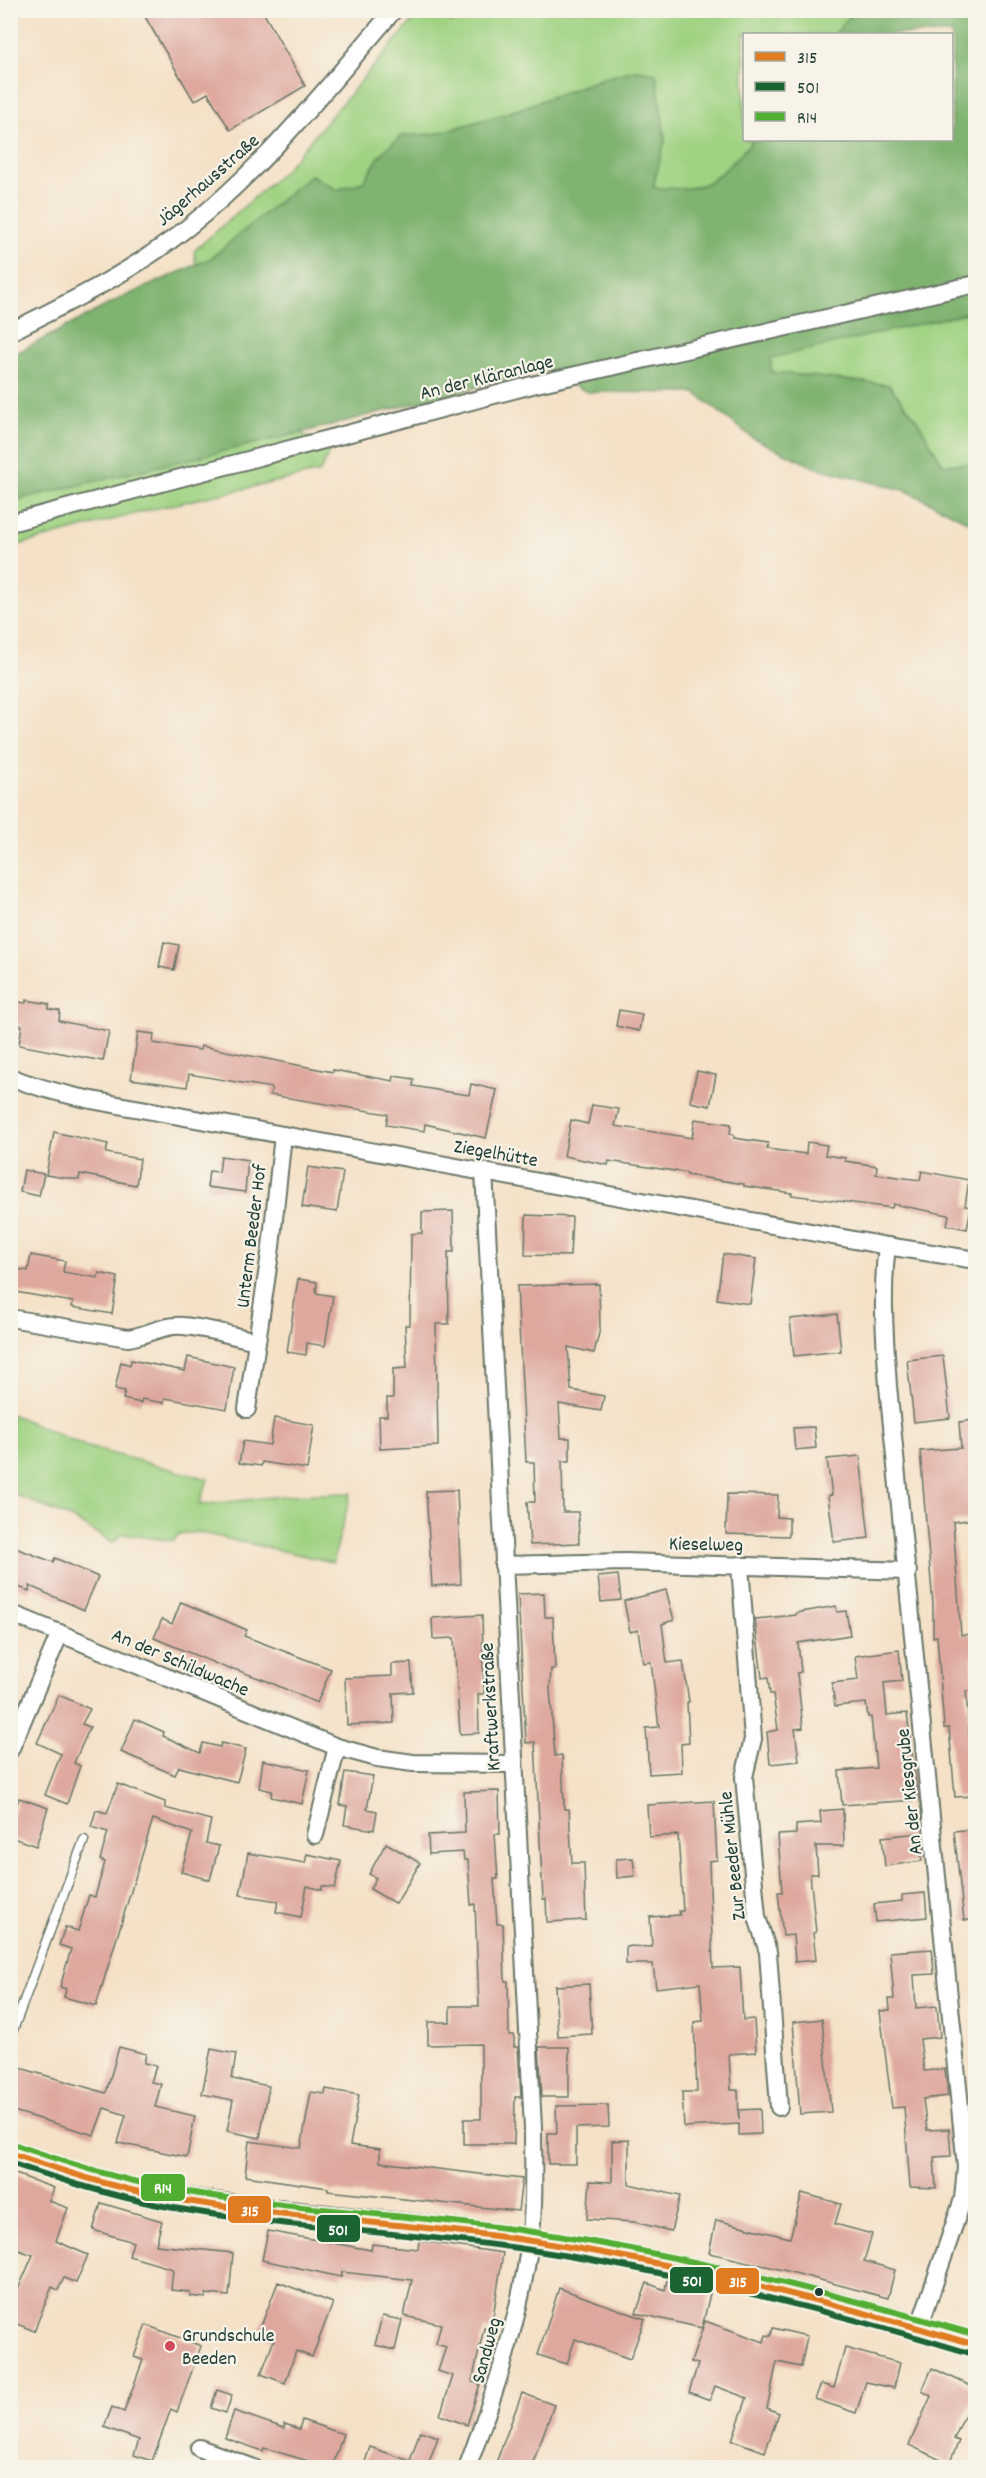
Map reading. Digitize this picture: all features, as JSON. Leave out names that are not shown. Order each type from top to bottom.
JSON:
[{"type":"street","name":"Jägerhausstraße","points":[[10,332],[138,264],[188,228],[246,177],[285,137],[394,10]]},
{"type":"street","name":"An der Kläranlage","points":[[10,523],[532,385],[975,284]]},
{"type":"street","name":"Ziegelhütte","points":[[10,1077],[78,1096],[283,1135],[887,1246],[975,1260]]},
{"type":"street","name":"Unterm Beeder Hof","points":[[247,1409],[258,1341],[283,1135]]},
{"type":"street","name":"Kraftwerkstraße","points":[[484,1172],[533,2128],[530,2241]]},
{"type":"street","name":"An der Kiesgrube","points":[[887,1246],[883,1278],[883,1317],[966,2168],[963,2199],[919,2328]]},
{"type":"street","name":"Unterm Beeder Hof","points":[[10,1318],[128,1338],[162,1328],[182,1326],[258,1341]]},
{"type":"street","name":"Kieselweg","points":[[503,1564],[625,1562],[908,1571]]},
{"type":"street","name":"Zur Beeder Mühle","points":[[740,1565],[753,1739],[744,1777],[757,1917],[768,1952],[779,2107]]},
{"type":"street","name":"An der Schildwache","points":[[10,1613],[337,1747],[377,1758],[413,1763],[513,1764]]},
{"type":"street","points":[[10,1750],[60,1633]]},
{"type":"street","points":[[315,1835],[337,1747]]},
{"type":"street","points":[[10,2153],[69,2173],[144,2193],[199,2202],[530,2241],[699,2271],[847,2307],[975,2345]]},
{"type":"street","name":"Sandweg","points":[[467,2468],[498,2387],[520,2298],[530,2241]]},
{"type":"street","points":[[199,2448],[254,2468]]},
{"type":"lane","points":[[10,2038],[84,1840]]},
{"type":"green space","points":[[466,10],[854,11],[836,33],[743,33],[743,141],[752,141],[726,169],[703,185],[681,189],[653,187],[665,140],[656,73],[635,70],[601,79],[508,113],[435,134],[401,136],[382,153],[363,182],[337,190],[311,175],[211,258],[196,265],[194,251],[285,170],[421,11],[432,11],[452,23]]},
{"type":"green space","points":[[854,11],[975,11],[975,311],[771,358],[771,372],[889,385],[917,420],[943,465],[975,463],[975,525],[907,491],[814,467],[753,438],[695,393],[587,392],[543,370],[300,433],[11,501],[11,356],[121,298],[211,258],[311,175],[337,190],[363,182],[382,153],[401,136],[435,134],[508,113],[601,79],[635,70],[656,73],[665,140],[653,187],[674,189],[703,185],[727,168],[752,141],[953,141],[953,33],[836,33]]},
{"type":"green space","points":[[975,311],[975,463],[943,465],[917,420],[889,385],[771,372],[770,358]]},
{"type":"green space","points":[[300,433],[331,448],[320,472],[153,509],[11,547],[11,501]]},
{"type":"green space","points":[[11,1414],[87,1447],[208,1479],[199,1505],[291,1495],[351,1493],[333,1562],[197,1532],[179,1534],[173,1541],[122,1534],[113,1543],[71,1518],[11,1493]]},
{"type":"building","points":[[153,10],[262,10],[305,86],[230,130],[208,93],[194,101],[144,15]]},
{"type":"building","points":[[164,942],[179,945],[174,970],[159,967]]},
{"type":"building","points":[[26,1000],[49,1004],[49,1009],[60,1011],[59,1021],[109,1031],[103,1061],[19,1045],[22,1025],[10,1023],[10,1001],[26,1003]]},
{"type":"building","points":[[619,1010],[642,1014],[639,1031],[616,1026]]},
{"type":"building","points":[[138,1032],[154,1034],[153,1043],[200,1050],[201,1046],[333,1072],[333,1070],[393,1081],[394,1076],[414,1079],[413,1086],[448,1092],[469,1095],[471,1084],[497,1090],[486,1138],[425,1124],[424,1131],[386,1125],[388,1114],[270,1095],[272,1088],[189,1074],[187,1087],[131,1079]]},
{"type":"building","points":[[697,1071],[716,1075],[710,1106],[690,1102]]},
{"type":"building","points":[[592,1105],[619,1109],[615,1126],[692,1138],[695,1119],[731,1124],[730,1134],[734,1135],[734,1138],[768,1143],[767,1149],[806,1154],[807,1142],[827,1145],[825,1155],[877,1166],[876,1174],[920,1180],[922,1171],[969,1180],[965,1206],[971,1207],[967,1229],[947,1225],[949,1215],[893,1204],[892,1208],[791,1195],[792,1193],[744,1186],[744,1184],[687,1175],[687,1173],[609,1161],[608,1165],[564,1156],[571,1120],[588,1124]]},
{"type":"building","points":[[54,1132],[108,1144],[106,1153],[140,1159],[136,1185],[80,1174],[79,1180],[46,1175]]},
{"type":"building","points":[[221,1156],[248,1160],[245,1192],[207,1187],[209,1171],[219,1172]]},
{"type":"building","points":[[308,1167],[343,1172],[337,1212],[302,1207]]},
{"type":"building","points":[[24,1170],[44,1174],[39,1196],[20,1192]]},
{"type":"building","points":[[453,1211],[454,1252],[448,1252],[449,1324],[436,1324],[438,1446],[380,1449],[379,1416],[387,1416],[387,1398],[393,1398],[393,1369],[407,1368],[405,1325],[410,1325],[411,1234],[422,1233],[422,1212]]},
{"type":"building","points":[[526,1215],[572,1217],[570,1256],[525,1255]]},
{"type":"building","points":[[723,1254],[756,1259],[750,1304],[717,1299]]},
{"type":"building","points":[[31,1255],[65,1261],[63,1272],[98,1278],[99,1273],[118,1277],[112,1314],[72,1307],[73,1302],[10,1291],[10,1268],[28,1271]]},
{"type":"building","points":[[298,1279],[317,1282],[316,1293],[333,1296],[325,1346],[307,1343],[306,1355],[287,1352]]},
{"type":"building","points":[[599,1284],[600,1329],[594,1353],[568,1347],[571,1390],[604,1396],[601,1411],[559,1404],[561,1438],[570,1438],[570,1461],[562,1461],[563,1512],[578,1512],[579,1543],[530,1545],[527,1502],[535,1502],[534,1462],[526,1462],[517,1286]]},
{"type":"building","points":[[837,1314],[841,1351],[794,1356],[790,1319]]},
{"type":"building","points":[[943,1356],[950,1418],[914,1422],[907,1360]]},
{"type":"building","points":[[188,1357],[234,1367],[227,1409],[165,1398],[164,1403],[142,1399],[141,1403],[123,1399],[125,1391],[115,1389],[121,1362],[130,1365],[131,1360],[185,1371]]},
{"type":"building","points":[[274,1418],[314,1425],[307,1469],[262,1462],[261,1466],[239,1463],[243,1441],[270,1445]]},
{"type":"building","points":[[975,1420],[975,1482],[973,1482],[975,1519],[953,1522],[961,1635],[975,1634],[975,1657],[972,1657],[974,1691],[966,1691],[970,1741],[975,1740],[975,1796],[955,1797],[949,1728],[944,1728],[937,1636],[933,1637],[933,1605],[920,1451],[961,1448],[959,1422]]},
{"type":"building","points":[[814,1427],[816,1448],[795,1450],[793,1428]]},
{"type":"building","points":[[860,1456],[869,1538],[834,1542],[828,1496],[832,1495],[827,1459]]},
{"type":"building","points":[[457,1490],[461,1584],[432,1586],[426,1491]]},
{"type":"building","points":[[727,1494],[778,1495],[777,1517],[789,1518],[789,1536],[726,1534]]},
{"type":"building","points":[[10,1546],[53,1562],[55,1558],[98,1577],[84,1610],[30,1586],[29,1591],[10,1584]]},
{"type":"building","points":[[618,1575],[621,1600],[601,1602],[598,1577]]},
{"type":"building","points":[[666,1590],[674,1620],[662,1624],[667,1663],[683,1661],[689,1702],[687,1702],[689,1743],[681,1744],[682,1772],[649,1774],[646,1728],[659,1727],[651,1662],[643,1663],[638,1630],[630,1632],[624,1601]]},
{"type":"building","points":[[544,1593],[545,1617],[553,1617],[555,1669],[551,1669],[550,1689],[555,1756],[562,1755],[564,1809],[569,1809],[572,1863],[584,1863],[586,1920],[547,1922],[546,1899],[543,1899],[535,1742],[526,1743],[518,1594]]},
{"type":"building","points":[[181,1602],[247,1630],[244,1636],[331,1669],[317,1703],[267,1681],[231,1668],[231,1670],[154,1638],[162,1619],[172,1624]]},
{"type":"building","points":[[836,1606],[837,1612],[846,1611],[850,1635],[798,1643],[801,1672],[797,1673],[803,1728],[795,1729],[799,1761],[770,1764],[767,1732],[778,1730],[768,1677],[762,1678],[755,1619],[796,1615],[796,1613]]},
{"type":"building","points":[[482,1615],[484,1694],[478,1694],[479,1733],[460,1734],[454,1638],[433,1639],[432,1618]]},
{"type":"building","points":[[899,1650],[902,1681],[884,1683],[887,1715],[907,1713],[918,1800],[842,1805],[839,1771],[876,1768],[871,1717],[868,1717],[866,1703],[835,1706],[832,1683],[858,1680],[855,1656]]},
{"type":"building","points":[[411,1663],[413,1692],[393,1693],[394,1723],[347,1725],[345,1678],[392,1676],[392,1664]]},
{"type":"building","points":[[59,1695],[90,1709],[82,1724],[90,1727],[74,1763],[80,1766],[67,1804],[45,1795],[61,1754],[37,1743]]},
{"type":"building","points":[[135,1719],[164,1732],[163,1736],[200,1753],[203,1743],[220,1747],[221,1743],[246,1749],[237,1782],[179,1767],[175,1775],[121,1752]]},
{"type":"building","points":[[263,1760],[309,1770],[302,1804],[271,1797],[272,1791],[259,1788]]},
{"type":"building","points":[[345,1772],[373,1776],[367,1809],[377,1811],[374,1830],[344,1825],[347,1806],[340,1805]]},
{"type":"building","points":[[118,1784],[165,1802],[165,1808],[211,1820],[206,1843],[219,1846],[210,1880],[181,1872],[192,1833],[153,1819],[96,2006],[64,1997],[66,1989],[60,1987],[71,1949],[59,1945],[65,1927],[78,1931],[89,1895],[95,1897],[105,1862],[100,1860],[108,1832],[91,1827],[96,1810],[107,1813]]},
{"type":"building","points":[[499,1791],[500,1834],[495,1834],[498,1879],[494,1879],[497,1924],[503,1924],[505,1981],[508,1981],[509,2035],[514,2035],[514,2047],[518,2047],[521,2097],[515,2097],[514,2144],[464,2144],[464,2119],[481,2119],[481,2044],[428,2045],[428,2022],[450,2022],[450,2006],[479,2006],[475,1904],[471,1905],[468,1860],[464,1860],[463,1852],[429,1854],[428,1835],[465,1833],[464,1792]]},
{"type":"building","points":[[19,1798],[48,1808],[36,1846],[10,1837],[10,1825]]},
{"type":"building","points":[[714,1801],[717,1860],[709,1861],[713,1968],[740,1967],[743,2020],[754,2019],[756,2052],[729,2054],[731,2090],[738,2090],[739,2110],[760,2109],[761,2134],[739,2135],[739,2124],[684,2127],[682,2092],[697,2092],[694,2022],[703,2021],[700,1983],[656,1988],[653,1964],[626,1964],[626,1946],[652,1947],[650,1917],[680,1915],[679,1911],[683,1911],[678,1835],[649,1837],[647,1805]]},
{"type":"building","points":[[843,1809],[844,1846],[816,1846],[818,1874],[810,1874],[816,1932],[813,1933],[816,1960],[795,1962],[793,1935],[783,1936],[778,1892],[782,1892],[778,1835],[796,1834],[796,1825],[821,1823],[820,1811]]},
{"type":"building","points":[[975,1829],[975,1920],[964,1920],[954,1831]]},
{"type":"building","points":[[919,1833],[922,1861],[885,1866],[882,1837]]},
{"type":"building","points":[[386,1843],[420,1863],[396,1904],[370,1889],[376,1878],[369,1874]]},
{"type":"building","points":[[248,1853],[305,1863],[307,1854],[341,1861],[335,1888],[322,1886],[322,1890],[307,1886],[301,1917],[276,1912],[278,1901],[240,1895]]},
{"type":"building","points":[[633,1858],[635,1876],[617,1878],[616,1859]]},
{"type":"building","points":[[925,1893],[927,1917],[876,1922],[874,1904],[902,1901],[902,1895]]},
{"type":"building","points":[[932,1949],[934,1974],[914,1975],[916,2008],[937,2006],[940,2037],[920,2039],[924,2071],[945,2069],[948,2096],[923,2099],[927,2130],[949,2129],[951,2156],[934,2157],[936,2188],[910,2187],[904,2107],[892,2108],[880,2011],[890,2010],[889,1999],[894,1999],[890,1952]]},
{"type":"building","points":[[589,1984],[592,2034],[558,2036],[555,1986]]},
{"type":"building","points":[[822,2019],[831,2112],[800,2114],[793,2022]]},
{"type":"building","points":[[119,2047],[146,2054],[144,2063],[156,2066],[151,2082],[161,2084],[155,2107],[195,2116],[187,2157],[118,2143],[126,2115],[104,2108],[94,2135],[10,2110],[10,2065],[106,2093]]},
{"type":"building","points":[[539,2047],[569,2047],[569,2097],[542,2097]]},
{"type":"building","points":[[211,2049],[236,2054],[232,2079],[269,2086],[260,2138],[227,2131],[233,2100],[202,2094]]},
{"type":"building","points":[[326,2089],[359,2095],[350,2145],[380,2149],[380,2162],[522,2179],[518,2211],[328,2191],[328,2188],[245,2176],[249,2141],[301,2148],[311,2092],[325,2094]]},
{"type":"building","points":[[608,2105],[609,2127],[576,2128],[576,2164],[548,2164],[548,2133],[557,2133],[556,2106]]},
{"type":"building","points":[[629,2140],[629,2184],[680,2196],[671,2231],[634,2222],[587,2219],[590,2181],[612,2182],[612,2141]]},
{"type":"building","points":[[10,2172],[54,2188],[49,2201],[68,2208],[56,2241],[88,2255],[76,2283],[64,2278],[58,2290],[52,2287],[34,2331],[10,2321],[10,2308],[33,2255],[10,2247]]},
{"type":"building","points":[[802,2193],[841,2204],[835,2224],[872,2234],[864,2261],[895,2270],[888,2298],[709,2253],[716,2220],[790,2238]]},
{"type":"building","points":[[101,2203],[162,2221],[156,2245],[233,2253],[229,2296],[206,2294],[206,2298],[190,2296],[190,2292],[171,2290],[173,2269],[129,2256],[133,2242],[93,2230]]},
{"type":"building","points":[[268,2231],[371,2250],[372,2244],[418,2249],[419,2241],[503,2253],[491,2330],[484,2328],[472,2382],[480,2384],[467,2425],[440,2415],[453,2376],[438,2371],[446,2347],[436,2344],[441,2324],[404,2316],[412,2280],[342,2272],[341,2277],[262,2260]]},
{"type":"building","points":[[667,2280],[711,2289],[702,2328],[636,2313],[647,2283],[665,2290]]},
{"type":"building","points":[[278,2282],[333,2303],[312,2357],[296,2351],[285,2383],[261,2374],[274,2340],[258,2334]]},
{"type":"building","points":[[559,2288],[645,2319],[630,2359],[575,2339],[567,2364],[538,2355]]},
{"type":"building","points":[[382,2316],[402,2320],[395,2350],[375,2345]]},
{"type":"building","points":[[705,2321],[764,2342],[766,2335],[771,2336],[773,2328],[807,2336],[801,2367],[777,2362],[767,2408],[779,2413],[765,2452],[732,2440],[747,2398],[715,2386],[710,2400],[689,2392],[698,2364],[691,2362]]},
{"type":"building","points":[[146,2325],[201,2346],[177,2412],[171,2409],[152,2461],[134,2455],[139,2440],[104,2427],[112,2407],[124,2412],[143,2360],[134,2357]]},
{"type":"building","points":[[845,2348],[900,2363],[894,2388],[866,2382],[856,2413],[815,2399],[821,2384],[834,2388]]},
{"type":"building","points":[[932,2368],[975,2388],[954,2439],[959,2441],[949,2464],[909,2445],[931,2396],[922,2391]]},
{"type":"building","points":[[217,2390],[232,2395],[226,2413],[211,2408]]},
{"type":"building","points":[[522,2393],[554,2405],[531,2468],[494,2468]]},
{"type":"building","points":[[234,2411],[284,2428],[285,2424],[299,2429],[302,2420],[343,2434],[332,2468],[264,2448],[263,2451],[225,2438]]},
{"type":"building","points":[[420,2431],[438,2437],[427,2468],[363,2468],[370,2447],[410,2461]]},
{"type":"transit line","name":"R14","points":[[13,2144],[123,2178],[206,2195],[533,2232],[701,2263],[866,2304],[976,2335]]},
{"type":"transit line","name":"315","points":[[10,2153],[105,2183],[163,2197],[255,2210],[532,2241],[700,2272],[866,2313],[976,2345]]},
{"type":"transit line","name":"501","points":[[10,2163],[121,2196],[204,2213],[531,2250],[699,2281],[864,2322],[973,2354]]},
{"type":"place","name":"Grundschule Beeden","points":[[170,2346]]}]
